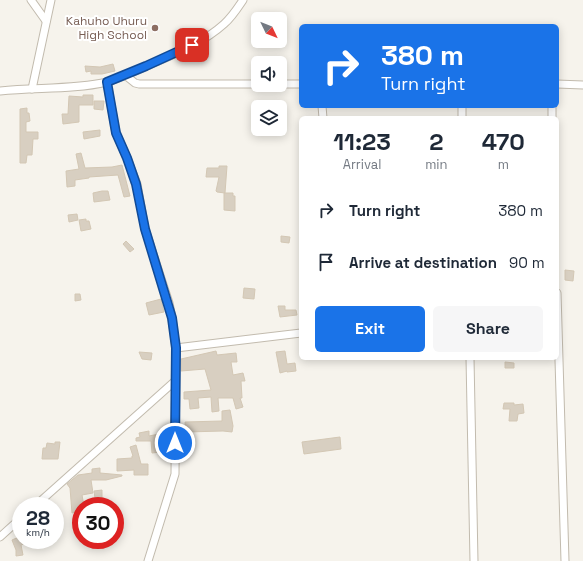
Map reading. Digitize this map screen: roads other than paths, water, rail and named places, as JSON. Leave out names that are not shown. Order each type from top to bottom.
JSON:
[{"type":"street","points":[[31,0],[46,21]]},
{"type":"street","points":[[32,89],[51,0]]},
{"type":"street","points":[[0,90],[58,88],[107,82],[180,52],[215,32],[234,14],[243,0]]},
{"type":"street","points":[[125,75],[135,83],[139,84],[251,84]]},
{"type":"street","points":[[107,82],[116,133],[136,184],[145,229],[172,318],[176,348],[175,474],[148,561]]},
{"type":"street","points":[[287,84],[299,84]]},
{"type":"street","points":[[559,84],[583,85]]},
{"type":"street","points":[[176,348],[299,333]]},
{"type":"street","points":[[470,360],[474,561]]},
{"type":"street","points":[[559,360],[565,561]]},
{"type":"street","points":[[45,497],[175,381]]},
{"type":"street","points":[[0,537],[12,526]]},
{"type":"place","name":"Kahuho Uhuru High School","points":[[155,28]]}]
